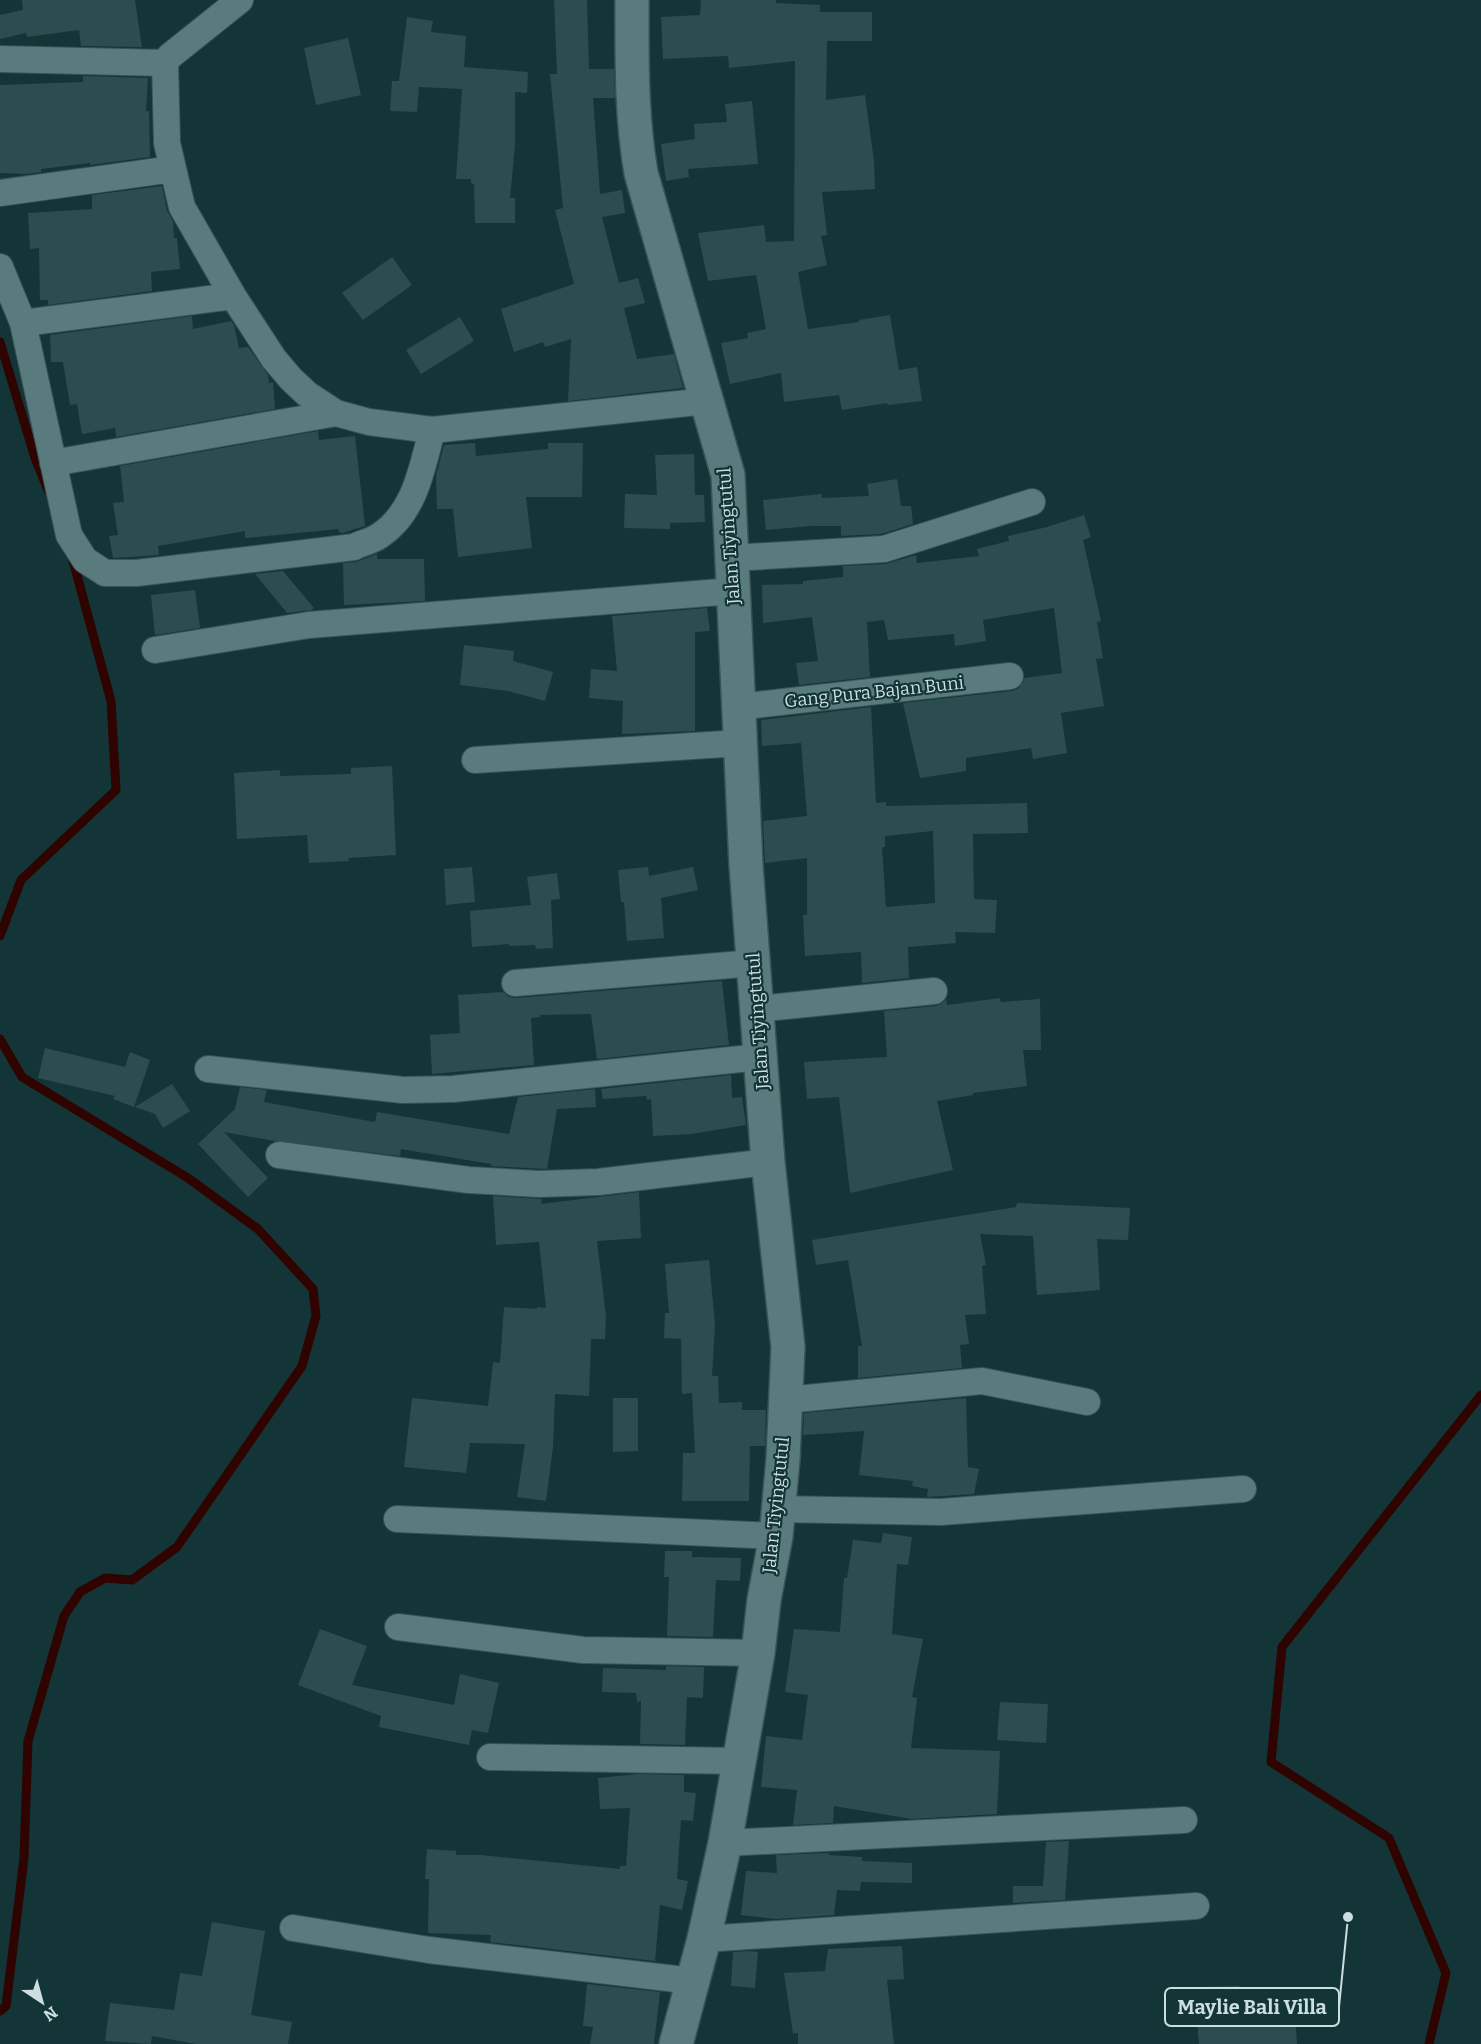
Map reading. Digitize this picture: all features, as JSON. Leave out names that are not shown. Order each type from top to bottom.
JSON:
[{"type":"street","points":[[240,0],[170,56],[165,63],[167,143],[182,207],[233,296],[274,359],[307,394],[336,413],[369,422],[432,430],[707,401]]},
{"type":"street","name":"Jalan Tiyingtutul","points":[[632,0],[634,134],[641,172],[728,475],[746,864],[768,1162],[789,1347],[777,1522],[758,1653],[724,1843],[704,1939],[676,2044]]},
{"type":"street","points":[[0,59],[165,63]]},
{"type":"street","points":[[0,193],[173,169]]},
{"type":"street","points":[[0,267],[23,322],[69,535],[86,560],[105,573],[137,573],[354,547],[379,536],[401,516],[418,484],[432,430]]},
{"type":"street","points":[[23,322],[233,296]]},
{"type":"street","points":[[53,463],[336,413]]},
{"type":"street","points":[[732,558],[884,549],[1032,502]]},
{"type":"street","points":[[154,650],[309,625],[733,591]]},
{"type":"street","name":"Gang Pura Bajan Buni","points":[[738,707],[1010,676]]},
{"type":"street","points":[[475,760],[740,743]]},
{"type":"street","points":[[515,983],[754,963]]},
{"type":"street","points":[[757,1009],[934,991]]},
{"type":"street","points":[[208,1069],[403,1090],[453,1089],[760,1057]]},
{"type":"street","points":[[279,1155],[469,1180],[539,1185],[598,1182],[768,1162]]},
{"type":"street","points":[[786,1400],[982,1381],[1087,1402]]},
{"type":"street","points":[[397,1519],[777,1522],[1243,1489]]},
{"type":"street","points":[[398,1627],[583,1650],[758,1653]]},
{"type":"street","points":[[490,1757],[738,1761]]},
{"type":"street","points":[[724,1843],[1184,1820]]},
{"type":"street","points":[[704,1939],[1196,1906]]},
{"type":"street","points":[[293,1928],[429,1950],[693,1981]]},
{"type":"building","points":[[22,0],[135,0],[142,47],[81,46],[79,30],[27,37],[26,33],[0,39],[0,15],[23,10]]},
{"type":"building","points":[[554,0],[587,0],[589,69],[614,69],[615,98],[593,98],[600,194],[622,190],[625,213],[602,217],[619,283],[638,278],[645,303],[624,308],[637,359],[674,354],[683,388],[568,401],[571,339],[545,347],[543,342],[514,352],[501,309],[574,284],[555,210],[563,208],[550,74],[557,74]]},
{"type":"building","points":[[701,0],[776,0],[776,3],[820,5],[820,12],[872,12],[872,41],[827,41],[826,100],[865,95],[874,161],[875,189],[822,192],[827,235],[821,236],[827,265],[798,272],[808,329],[890,315],[899,370],[917,367],[922,401],[888,405],[887,403],[842,410],[839,395],[784,402],[781,373],[730,384],[721,343],[748,338],[747,333],[766,329],[756,275],[708,281],[698,233],[764,225],[766,242],[794,241],[795,61],[729,68],[728,56],[663,59],[661,17],[700,15]]},
{"type":"building","points":[[407,17],[433,21],[431,32],[466,36],[464,67],[528,72],[527,93],[515,92],[515,145],[510,198],[515,198],[515,223],[475,223],[474,184],[471,183],[471,179],[456,179],[462,89],[419,87],[417,112],[390,111],[392,81],[399,81]]},
{"type":"building","points":[[348,38],[361,95],[316,105],[304,48]]},
{"type":"building","points":[[83,76],[148,78],[146,111],[149,111],[150,157],[41,169],[41,172],[26,174],[0,173],[0,85],[83,82]]},
{"type":"building","points":[[752,101],[758,164],[688,169],[689,177],[666,181],[661,144],[695,139],[694,124],[727,122],[725,104]]},
{"type":"building","points":[[162,186],[167,211],[173,221],[174,238],[177,238],[180,269],[151,272],[152,291],[48,305],[48,300],[40,300],[39,248],[30,249],[28,213],[92,209],[92,195]]},
{"type":"building","points":[[392,257],[412,285],[363,320],[342,293]]},
{"type":"building","points":[[192,316],[193,329],[231,321],[239,348],[248,347],[268,375],[269,383],[273,382],[275,409],[116,437],[115,428],[82,434],[77,404],[70,405],[63,362],[51,362],[50,335]]},
{"type":"building","points":[[460,317],[474,341],[421,374],[406,350]]},
{"type":"building","points":[[318,431],[319,440],[355,436],[365,526],[342,533],[339,529],[245,538],[245,531],[158,546],[159,555],[113,558],[109,536],[118,535],[113,503],[124,502],[120,466]]},
{"type":"building","points":[[475,443],[476,456],[548,449],[548,443],[583,443],[582,497],[526,497],[532,548],[458,557],[453,509],[437,509],[436,476],[444,445]]},
{"type":"building","points":[[694,454],[695,495],[704,495],[705,522],[670,523],[670,529],[624,528],[625,494],[657,495],[655,455]]},
{"type":"building","points":[[897,479],[901,506],[911,506],[913,524],[881,534],[841,536],[841,526],[766,530],[763,500],[822,494],[822,498],[869,496],[867,484]]},
{"type":"building","points":[[1084,515],[1091,537],[1083,540],[1101,621],[1097,622],[1103,658],[1096,659],[1104,706],[1061,713],[1067,753],[1033,759],[1031,748],[966,758],[966,771],[920,778],[903,703],[1012,691],[1019,688],[1024,678],[1062,673],[1054,608],[983,620],[986,641],[955,646],[954,634],[888,640],[884,620],[867,622],[870,677],[799,685],[796,663],[818,661],[812,617],[763,623],[762,585],[803,584],[803,581],[843,577],[843,566],[885,564],[916,555],[917,563],[979,556],[977,549],[1009,541],[1008,536]]},
{"type":"building","points":[[377,554],[377,559],[424,559],[425,601],[344,605],[343,563],[356,562]]},
{"type":"building","points":[[283,571],[314,608],[312,610],[287,613],[255,574]]},
{"type":"building","points":[[195,590],[200,628],[155,635],[151,595]]},
{"type":"building","points":[[707,608],[710,631],[695,632],[695,731],[622,734],[623,701],[589,698],[591,669],[617,671],[612,616]]},
{"type":"building","points":[[464,645],[514,651],[513,661],[553,672],[545,701],[508,691],[460,685]]},
{"type":"building","points":[[871,707],[876,803],[886,802],[886,806],[1027,803],[1028,833],[973,834],[974,899],[997,900],[995,933],[955,932],[956,943],[908,947],[909,978],[862,983],[861,952],[805,956],[803,915],[807,915],[807,858],[765,863],[763,821],[807,816],[801,743],[762,746],[761,720]],"holes":[[[933,831],[935,903],[886,907],[882,847],[885,847],[885,836]]]},
{"type":"building","points":[[392,766],[396,855],[309,863],[307,835],[237,839],[234,773],[280,770],[280,776],[351,774],[351,768]]},
{"type":"building","points":[[472,867],[475,902],[446,905],[444,869]]},
{"type":"building","points":[[648,867],[649,876],[693,867],[698,890],[661,898],[664,938],[627,941],[624,902],[621,902],[618,870]]},
{"type":"building","points":[[557,873],[560,899],[551,900],[553,948],[536,949],[535,945],[509,946],[509,944],[472,947],[470,911],[531,905],[527,877]]},
{"type":"building","points":[[722,981],[729,1045],[597,1059],[591,1014],[540,1015],[540,1017],[531,1018],[534,1065],[432,1074],[430,1035],[460,1033],[458,995],[503,992],[509,997],[516,998]]},
{"type":"building","points":[[1000,998],[1001,1002],[1040,999],[1041,1050],[1023,1050],[1027,1086],[973,1093],[973,1095],[937,1101],[953,1170],[850,1193],[839,1097],[807,1099],[804,1062],[887,1057],[884,1011],[936,1006],[946,999],[947,1005]]},
{"type":"building","points":[[45,1048],[125,1067],[130,1052],[150,1060],[134,1107],[113,1099],[115,1096],[38,1078]]},
{"type":"building","points":[[731,1075],[732,1098],[742,1097],[746,1125],[691,1134],[653,1136],[651,1099],[647,1100],[646,1096],[603,1099],[601,1089]]},
{"type":"building","points":[[172,1084],[190,1111],[163,1128],[155,1114],[135,1107]]},
{"type":"building","points":[[240,1087],[267,1090],[264,1102],[375,1122],[377,1112],[509,1134],[518,1097],[595,1089],[596,1107],[557,1109],[547,1169],[491,1166],[491,1164],[401,1149],[400,1156],[275,1141],[224,1132],[268,1178],[248,1197],[198,1144],[235,1109]]},
{"type":"building","points":[[639,1192],[641,1238],[597,1241],[606,1316],[605,1339],[591,1339],[589,1396],[555,1394],[553,1447],[546,1501],[517,1497],[525,1444],[470,1443],[466,1473],[404,1467],[412,1398],[488,1406],[493,1362],[500,1363],[504,1307],[546,1308],[539,1242],[496,1245],[493,1196],[542,1199],[541,1204]]},
{"type":"building","points":[[1017,1203],[1130,1208],[1128,1240],[1097,1239],[1100,1290],[1037,1295],[1033,1236],[980,1234],[986,1265],[982,1266],[986,1314],[965,1315],[969,1344],[960,1345],[962,1368],[858,1378],[858,1346],[862,1346],[848,1260],[816,1265],[812,1240],[1016,1207]]},
{"type":"building","points":[[709,1260],[715,1325],[712,1376],[718,1376],[719,1403],[742,1402],[742,1410],[766,1410],[765,1446],[750,1446],[749,1501],[682,1501],[683,1453],[695,1453],[692,1393],[682,1394],[681,1339],[664,1338],[665,1313],[669,1313],[665,1264]]},
{"type":"building","points":[[613,1398],[638,1398],[638,1451],[613,1452]]},
{"type":"building","points":[[966,1398],[968,1467],[979,1469],[974,1494],[927,1497],[928,1489],[912,1486],[913,1481],[859,1475],[864,1431],[803,1435],[804,1413]]},
{"type":"building","points":[[883,1533],[912,1537],[908,1565],[897,1564],[892,1634],[923,1639],[912,1697],[917,1698],[911,1748],[1000,1751],[997,1814],[912,1819],[834,1806],[833,1823],[793,1825],[797,1790],[761,1787],[766,1736],[802,1740],[808,1695],[785,1692],[794,1629],[840,1632],[844,1578],[847,1578],[853,1540],[881,1543]]},
{"type":"building","points":[[665,1551],[692,1551],[692,1557],[741,1558],[740,1581],[716,1580],[713,1637],[667,1636],[669,1577],[664,1577]]},
{"type":"building","points":[[320,1629],[367,1646],[352,1685],[454,1705],[460,1674],[499,1683],[488,1733],[472,1730],[469,1745],[379,1727],[381,1716],[298,1685]]},
{"type":"building","points":[[666,1666],[704,1667],[703,1698],[687,1697],[685,1745],[640,1744],[641,1701],[637,1702],[636,1693],[602,1692],[603,1668],[666,1670]]},
{"type":"building","points":[[1000,1702],[1048,1704],[1046,1743],[997,1740]]},
{"type":"building","points":[[639,1774],[684,1775],[684,1792],[696,1793],[693,1821],[681,1820],[677,1879],[688,1881],[682,1910],[660,1905],[655,1961],[490,1942],[491,1935],[428,1933],[429,1879],[425,1879],[427,1849],[456,1851],[456,1855],[481,1855],[620,1869],[620,1866],[626,1866],[630,1808],[600,1809],[598,1778]]},
{"type":"building","points":[[1069,1841],[1065,1900],[1013,1903],[1013,1886],[1043,1886],[1046,1842]]},
{"type":"building","points":[[829,1853],[829,1855],[862,1857],[862,1861],[912,1863],[912,1883],[861,1882],[860,1891],[837,1890],[834,1915],[776,1919],[741,1915],[746,1871],[777,1873],[776,1855]]},
{"type":"building","points":[[212,1922],[265,1931],[251,2015],[292,2022],[288,2044],[196,2044],[152,2036],[151,2044],[105,2041],[110,2003],[174,2010],[180,1973],[202,1976]]},
{"type":"building","points":[[902,1946],[904,1979],[887,1980],[894,2044],[798,2044],[798,2033],[793,2034],[784,1973],[825,1971],[828,1949]]},
{"type":"building","points":[[733,1952],[758,1952],[755,1988],[731,1986]]},
{"type":"building","points":[[587,1984],[660,1992],[654,2044],[590,2044],[593,2027],[583,2026]]},
{"type":"building","points":[[1239,1986],[1240,2018],[1295,2014],[1297,2044],[1199,2044],[1198,1987]]},
{"type":"waterway","points":[[0,342],[35,458],[48,490]]},
{"type":"waterway","points":[[0,936],[21,880],[116,790],[111,701],[72,557]]},
{"type":"waterway","points":[[0,1039],[22,1077],[188,1178],[258,1229],[313,1289],[316,1316],[302,1366],[177,1547],[132,1580],[105,1578],[80,1592],[64,1616],[28,1741],[24,1858],[6,2006],[0,2011]]},
{"type":"waterway","points":[[1429,2044],[1446,1973],[1389,1838],[1271,1762],[1282,1647],[1481,1395]]},
{"type":"place","name":"Maylie Bali Villa","points":[[1348,1917]]}]
